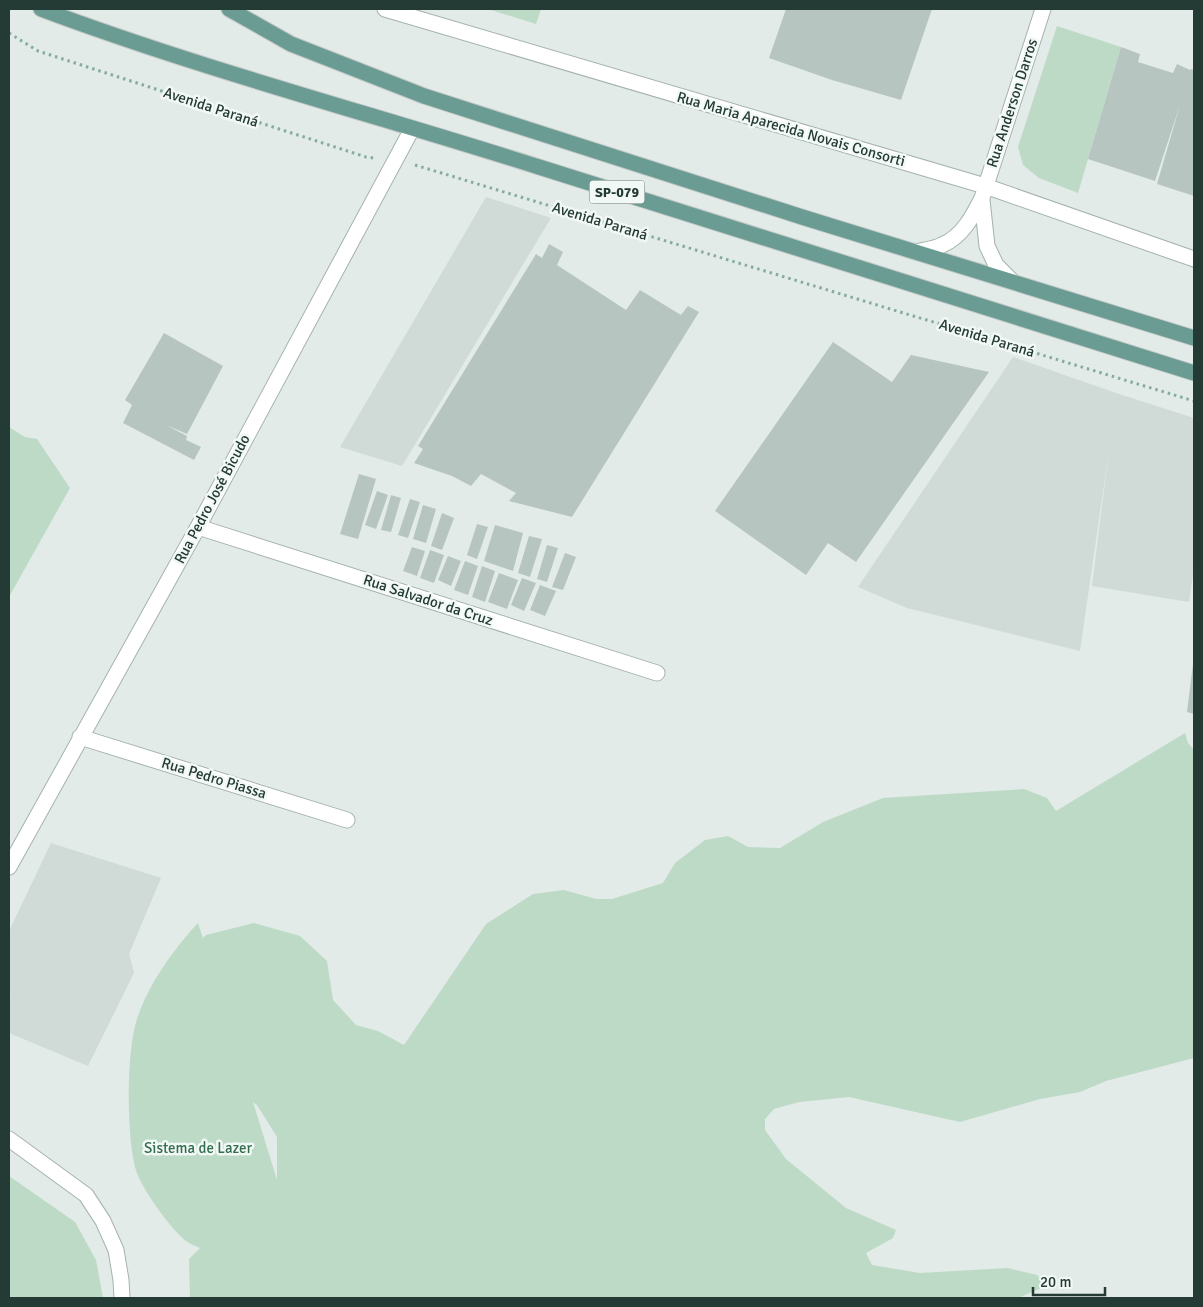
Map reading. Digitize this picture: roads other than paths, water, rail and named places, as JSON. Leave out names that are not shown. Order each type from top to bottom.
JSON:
[{"type":"main road","name":"Avenida Paraná","points":[[40,9],[83,25],[412,129],[1194,373]]},
{"type":"main road","name":"SP-079","points":[[229,9],[291,44],[424,96],[1194,338]]},
{"type":"street","name":"Rua Maria Aparecida Novais Consorti","points":[[385,9],[983,192],[1194,259]]},
{"type":"street","name":"Rua Anderson Darros","points":[[916,252],[942,245],[955,237],[972,219],[983,192],[1043,9]]},
{"type":"street","name":"Rua Pedro José Bicudo","points":[[9,867],[198,528],[412,129]]},
{"type":"street","name":"Rua Anderson Darros","points":[[983,192],[987,246],[996,265],[1013,282]]},
{"type":"street","name":"Rua Salvador da Cruz","points":[[198,528],[657,673]]},
{"type":"street","name":"Rua Pedro Piassa","points":[[80,737],[347,820]]},
{"type":"street","points":[[9,1139],[86,1195],[103,1221],[116,1250],[122,1298]]},
{"type":"park label","name":"Sistema de Lazer","points":[[198,1148]]}]
